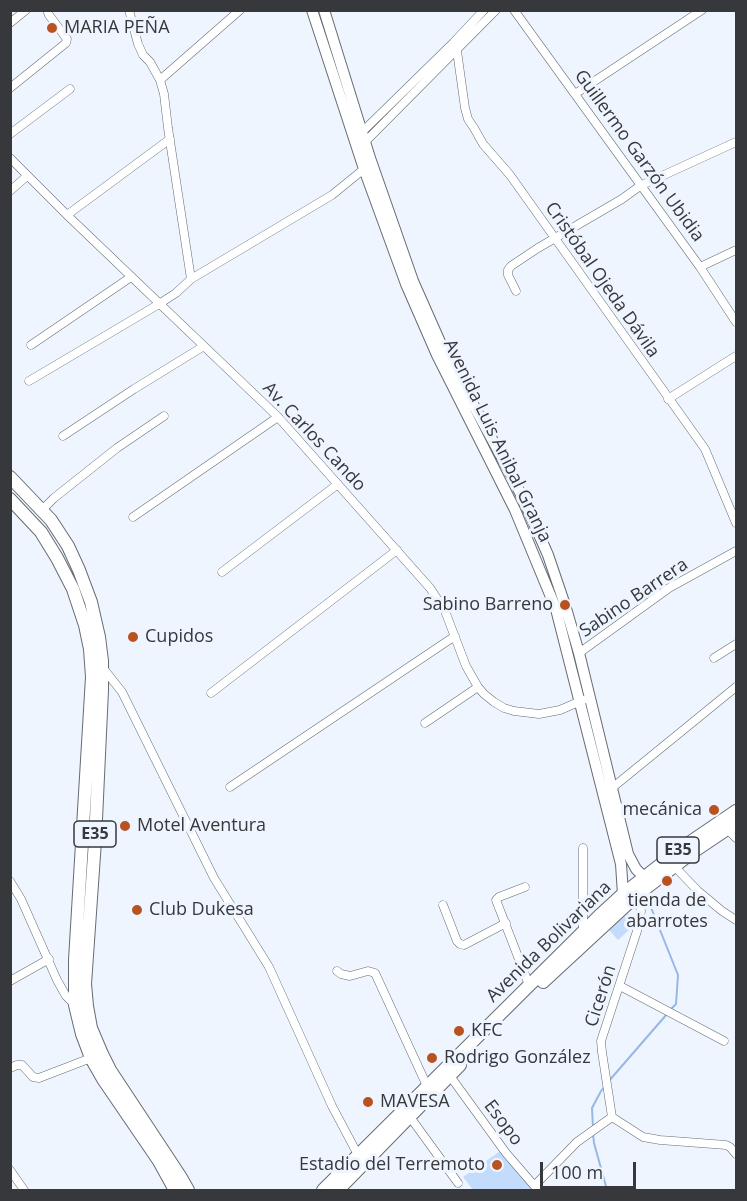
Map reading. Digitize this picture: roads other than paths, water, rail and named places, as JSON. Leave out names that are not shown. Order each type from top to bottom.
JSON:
[{"type":"highway","name":"E35","points":[[10,477],[51,520],[68,546],[91,602],[97,628],[102,667],[95,841],[85,984],[91,1028],[110,1070],[188,1191]]},
{"type":"highway","name":"E35","points":[[10,500],[41,532],[57,558],[73,589],[90,649],[92,677],[75,960],[75,1005],[91,1058],[159,1161],[175,1191]]},
{"type":"highway","name":"Avenida Bolivariana","points":[[323,1191],[623,894],[683,847],[736,811]]},
{"type":"highway","name":"Avenida Bolivariana","points":[[338,1191],[522,1001],[637,895],[732,826]]},
{"type":"main road","name":"Avenida Luis Anibal Granja","points":[[312,10],[413,281],[444,351],[526,504],[548,555],[579,653],[628,854],[636,869],[644,877]]},
{"type":"main road","name":"Avenida Luis Anibal Granja","points":[[324,10],[360,141],[364,169],[406,284],[436,355],[515,510],[556,609],[621,864],[623,894]]},
{"type":"street","points":[[10,23],[26,10]]},
{"type":"street","points":[[10,88],[66,43],[67,39],[47,10]]},
{"type":"street","points":[[129,10],[143,55],[150,62],[160,80],[164,94],[191,279]]},
{"type":"street","points":[[160,80],[240,10]]},
{"type":"street","points":[[360,141],[484,10]]},
{"type":"street","points":[[360,141],[457,51],[496,10]]},
{"type":"street","name":"Guillermo Garzón Ubidia","points":[[514,10],[700,267],[736,322]]},
{"type":"street","points":[[575,94],[702,10]]},
{"type":"street","name":"Cristóbal Ojeda Dávila","points":[[457,51],[468,119],[483,144],[510,175],[705,450],[736,523]]},
{"type":"street","points":[[10,134],[70,89]]},
{"type":"street","points":[[66,215],[170,139]]},
{"type":"street","points":[[516,291],[508,275],[511,266],[640,186],[736,142]]},
{"type":"street","name":"Av. Carlos Cando","points":[[10,158],[66,215],[278,417],[397,550],[438,600],[445,611],[466,666],[478,687],[494,702],[514,711],[538,714],[560,710],[590,698]]},
{"type":"street","points":[[29,381],[159,304],[191,279],[332,195],[364,169]]},
{"type":"street","points":[[10,191],[27,176]]},
{"type":"street","points":[[700,267],[736,250]]},
{"type":"street","points":[[32,345],[131,277]]},
{"type":"street","points":[[63,436],[204,346]]},
{"type":"street","points":[[668,399],[736,356]]},
{"type":"street","points":[[42,510],[117,448],[164,416]]},
{"type":"street","points":[[133,517],[278,417]]},
{"type":"street","points":[[222,572],[338,484]]},
{"type":"street","points":[[211,693],[397,550]]},
{"type":"street","name":"Sabino Barrera","points":[[579,653],[669,588],[736,551]]},
{"type":"street","points":[[230,787],[455,636]]},
{"type":"street","points":[[714,658],[736,644]]},
{"type":"street","points":[[102,667],[122,692],[214,878],[269,967],[332,1106],[358,1155]]},
{"type":"street","points":[[425,723],[478,687]]},
{"type":"street","points":[[612,788],[736,687]]},
{"type":"street","points":[[732,826],[736,838]]},
{"type":"street","points":[[583,848],[584,931]]},
{"type":"street","points":[[674,866],[698,891],[736,920]]},
{"type":"street","points":[[10,881],[21,899],[57,980],[66,996],[75,1005]]},
{"type":"street","points":[[525,887],[496,900],[529,985]]},
{"type":"street","name":"Cicerón","points":[[612,1117],[601,1041],[638,928],[641,911],[637,895]]},
{"type":"street","points":[[443,905],[460,945],[506,923]]},
{"type":"street","points":[[10,981],[49,959]]},
{"type":"street","points":[[337,971],[350,976],[368,971],[375,973],[428,1086]]},
{"type":"street","points":[[620,986],[724,1041]]},
{"type":"street","points":[[10,1068],[22,1065],[33,1077],[39,1078],[91,1058]]},
{"type":"street","name":"Esopo","points":[[450,1076],[506,1153],[536,1188]]},
{"type":"street","points":[[536,1188],[577,1142],[612,1117],[643,1137],[726,1145],[736,1154]]},
{"type":"street","points":[[410,1118],[458,1183]]},
{"type":"street","points":[[10,1170],[24,1191]]},
{"type":"waterway","points":[[648,900],[678,975],[676,1004],[671,1009]]},
{"type":"waterway","points":[[608,1082],[667,1014]]},
{"type":"waterway","points":[[593,1128],[592,1108],[605,1086]]},
{"type":"waterway","points":[[593,1134],[607,1190]]},
{"type":"place","name":"MARIA PEÑA","points":[[52,28]]},
{"type":"place","name":"Sabino Barreno","points":[[565,605]]},
{"type":"place","name":"Cupidos","points":[[133,637]]},
{"type":"place","name":"mecánica","points":[[714,810]]},
{"type":"place","name":"Motel Aventura","points":[[125,826]]},
{"type":"place","name":"tienda de abarrotes","points":[[667,881]]},
{"type":"place","name":"Club Dukesa","points":[[137,910]]},
{"type":"place","name":"KFC","points":[[459,1031]]},
{"type":"place","name":"Rodrigo González","points":[[432,1058]]},
{"type":"place","name":"MAVESA","points":[[368,1102]]},
{"type":"place","name":"Estadio del Terremoto","points":[[497,1165]]}]
